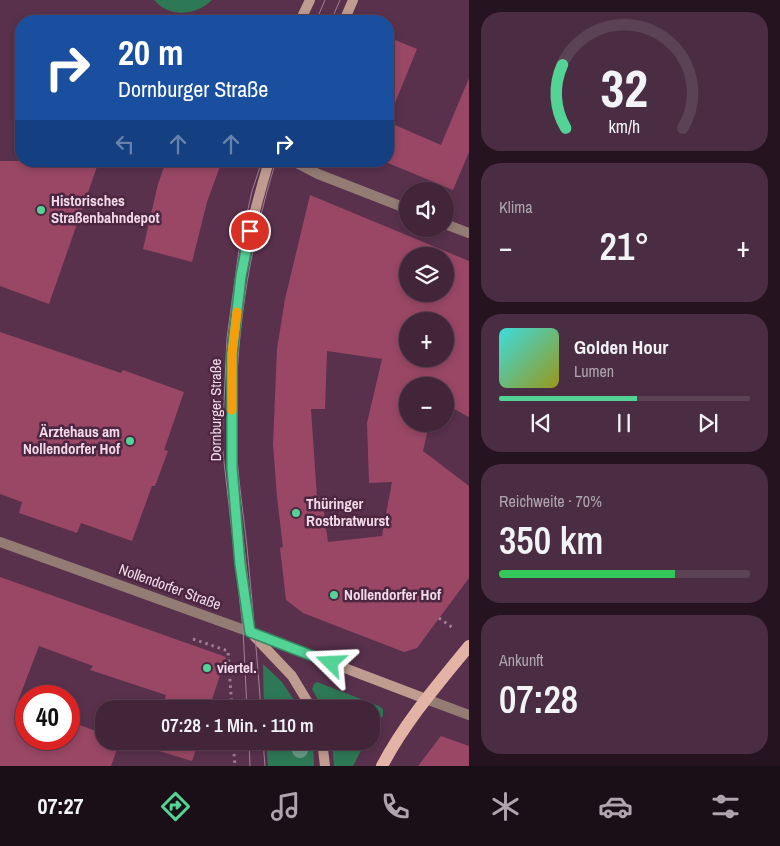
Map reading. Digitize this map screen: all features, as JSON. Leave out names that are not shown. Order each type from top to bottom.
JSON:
[{"type":"main road","points":[[382,766],[390,751],[426,699],[469,646]]},
{"type":"street","points":[[303,15],[310,0]]},
{"type":"street","points":[[347,15],[353,0]]},
{"type":"street","name":"Dornburger Straße","points":[[250,632],[240,564],[232,468],[232,354],[241,276],[253,216],[267,167]]},
{"type":"street","points":[[305,167],[399,206]]},
{"type":"street","points":[[454,227],[469,233]]},
{"type":"street","name":"Nollendorfer Straße","points":[[0,542],[250,632],[469,715]]},
{"type":"street","points":[[250,632],[292,676],[307,700]]},
{"type":"street","points":[[323,750],[325,766]]},
{"type":"path","points":[[439,618],[453,628]]},
{"type":"path","points":[[193,639],[228,652],[231,700]]},
{"type":"path","points":[[233,750],[234,766]]},
{"type":"green space","points":[[154,0],[212,0],[198,9],[183,13],[167,10]]},
{"type":"green space","points":[[263,664],[282,682],[294,700],[264,700]]},
{"type":"green space","points":[[317,682],[364,700],[318,700],[312,689]]},
{"type":"green space","points":[[380,707],[383,709],[383,716],[380,719]]},
{"type":"green space","points":[[267,750],[313,750],[314,766],[268,766]]},
{"type":"green space","points":[[333,750],[361,750],[353,766],[334,766]]},
{"type":"building","points":[[394,39],[417,49],[394,105]]},
{"type":"building","points":[[469,78],[469,152],[454,188],[454,182],[434,182],[394,165],[394,125],[441,145]]},
{"type":"building","name":"Historisches Straßenbahndepot","points":[[0,161],[15,161],[15,167],[97,167],[49,304],[0,286]]},
{"type":"building","points":[[164,167],[220,167],[207,202],[192,262],[143,249],[158,184]]},
{"type":"building","points":[[310,195],[399,232],[399,237],[411,237],[435,247],[399,247],[399,302],[454,302],[454,255],[469,261],[469,417],[454,409],[454,377],[399,377],[399,432],[427,432],[423,451],[469,486],[469,578],[417,648],[404,652],[303,613],[286,600],[280,548],[283,547],[273,444],[277,349],[285,299]],"holes":[[[327,351],[382,359],[367,423],[369,483],[392,482],[382,536],[328,542],[322,498],[317,498],[311,409],[325,409]]]},
{"type":"building","name":"Ärztehaus am Nollendorfer Hof","points":[[0,332],[121,373],[123,370],[184,392],[164,450],[168,451],[155,486],[152,486],[132,541],[81,523],[77,533],[19,513],[22,502],[0,494]]},
{"type":"building","points":[[0,577],[226,657],[212,700],[165,700],[166,695],[90,670],[93,666],[39,646],[24,685],[15,685],[15,750],[80,750],[80,725],[95,731],[95,750],[117,750],[111,766],[0,766]]},
{"type":"building","points":[[441,736],[469,746],[469,766],[418,766]]},
{"type":"building","points":[[156,750],[196,750],[192,761]]},
{"type":"tram line","points":[[319,15],[325,0]]},
{"type":"tram line","points":[[334,15],[340,0]]},
{"type":"tram line","points":[[247,700],[243,629],[222,444],[227,338],[239,250],[252,191],[260,167]]},
{"type":"tram line","points":[[260,700],[238,465],[236,402],[237,367],[245,297],[258,229],[274,167]]},
{"type":"tram line","points":[[249,750],[250,766]]},
{"type":"tram line","points":[[264,750],[265,766]]},
{"type":"slow traffic","points":[[232,410],[232,354],[237,312]]},
{"type":"place","name":"Historisches Straßenbahndepot","points":[[41,210]]},
{"type":"place","name":"Ärztehaus am Nollendorfer Hof","points":[[130,441]]},
{"type":"place","name":"Thüringer Rostbratwurst","points":[[296,513]]},
{"type":"place","name":"Nollendorfer Hof","points":[[334,595]]},
{"type":"place","name":"viertel.","points":[[207,668]]},
{"type":"route","points":[[250,231],[241,276],[232,354],[232,468],[240,564],[250,632],[331,663]]}]
